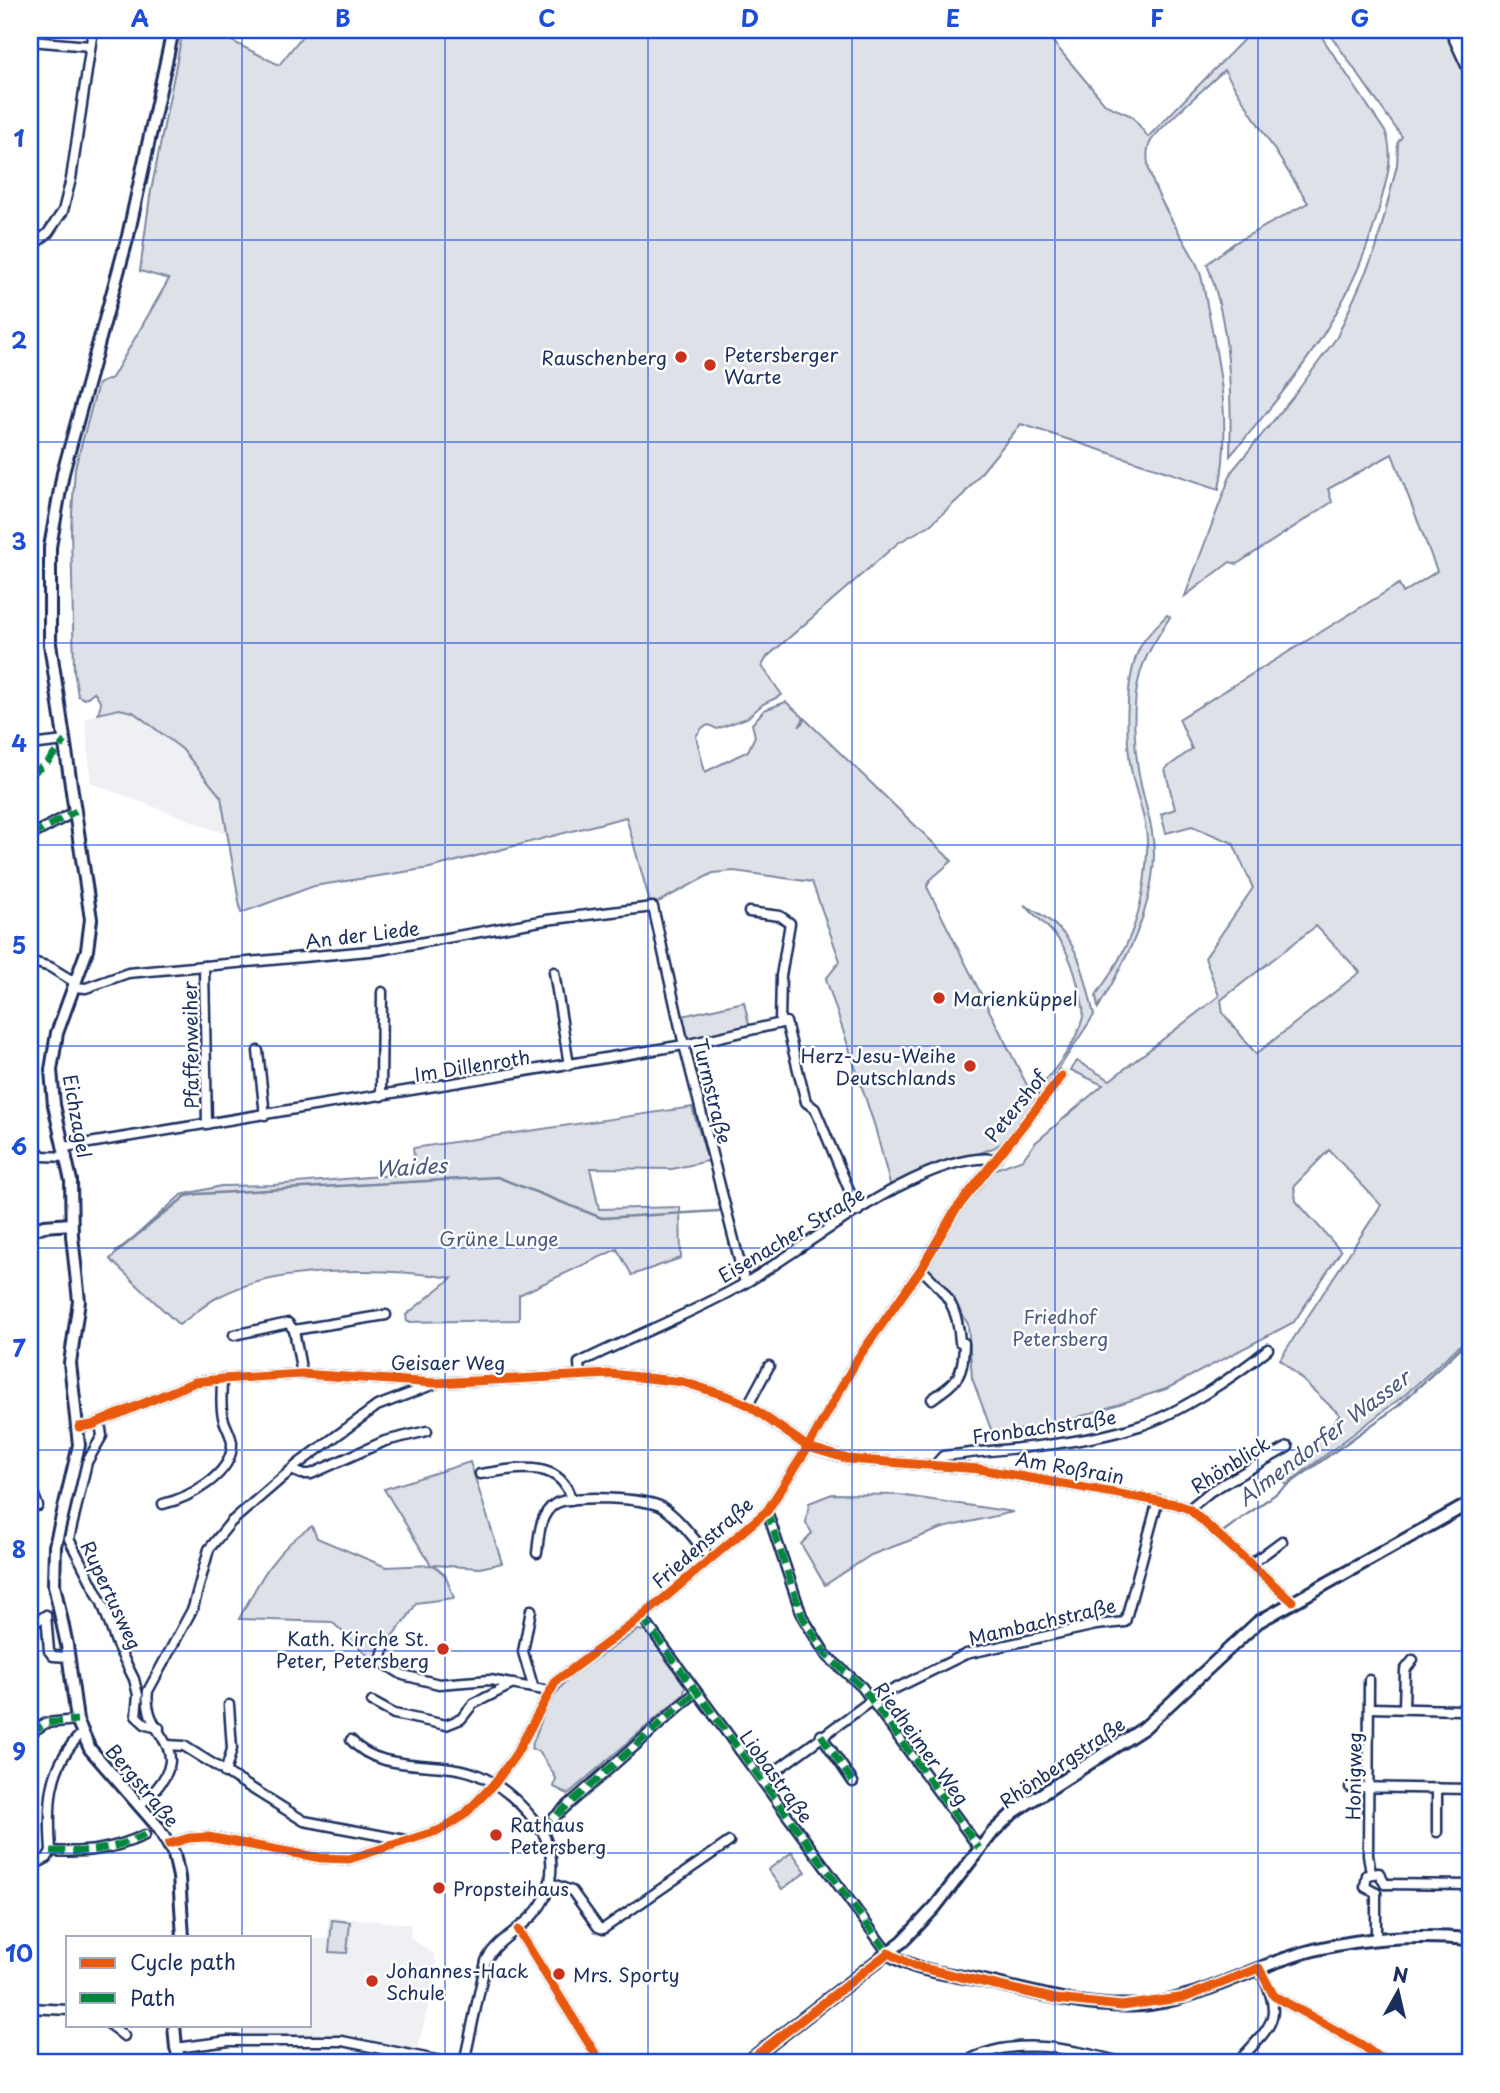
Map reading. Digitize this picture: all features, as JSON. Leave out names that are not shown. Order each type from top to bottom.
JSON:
[{"type":"highway","points":[[1452,30],[1470,67]]},
{"type":"main road","name":"Eichzagel","points":[[71,1224],[71,1181],[52,1092],[52,1061],[57,1032],[87,950],[91,919],[50,644],[51,547],[54,518],[73,434],[131,223],[173,30]]},
{"type":"main road","points":[[31,1227],[71,1224]]},
{"type":"main road","name":"Bergstraße","points":[[71,1224],[79,1301],[70,1373],[79,1427],[77,1459],[52,1569],[69,1657],[77,1720],[90,1749],[169,1844],[179,1877],[183,1936]]},
{"type":"main road","name":"Rhönbergstraße","points":[[746,2063],[888,1953],[925,1918],[979,1848],[1025,1804],[1144,1728],[1238,1638],[1292,1601],[1470,1503]]},
{"type":"main road","points":[[888,1953],[914,1966],[1056,1999],[1112,2005],[1143,2005],[1186,1997],[1259,1968],[1326,1947],[1419,1936],[1470,1939]]},
{"type":"main road","points":[[174,2026],[176,2048],[181,2063]]},
{"type":"street","points":[[30,248],[48,233],[63,211],[71,179],[93,30]]},
{"type":"street","points":[[30,41],[90,46]]},
{"type":"street","points":[[30,745],[65,741]]},
{"type":"street","points":[[30,835],[76,811]]},
{"type":"street","name":"An der Liede","points":[[75,985],[86,989],[128,973],[380,950],[546,920],[653,907]]},
{"type":"street","name":"Turmstraße","points":[[653,907],[684,1045],[745,1283]]},
{"type":"street","points":[[749,912],[780,916],[790,923],[781,976],[780,1023]]},
{"type":"street","points":[[30,961],[50,967],[75,985]]},
{"type":"street","name":"Pfaffenweiher","points":[[204,966],[208,1124]]},
{"type":"street","points":[[554,972],[569,1065]]},
{"type":"street","points":[[381,1096],[382,992]]},
{"type":"street","points":[[684,1045],[786,1022],[806,1102],[815,1109],[858,1211]]},
{"type":"street","name":"Im Dillenroth","points":[[66,1152],[208,1124],[684,1045]]},
{"type":"street","points":[[258,1051],[265,1115]]},
{"type":"street","name":"Petershof","points":[[995,1158],[1062,1076]]},
{"type":"street","points":[[30,1143],[42,1156],[66,1152]]},
{"type":"street","name":"Eisenacher Straße","points":[[580,1375],[579,1363],[745,1283],[903,1185],[966,1159],[995,1158]]},
{"type":"street","name":"Friedenstraße","points":[[169,1844],[189,1838],[208,1837],[335,1860],[360,1857],[452,1824],[495,1783],[516,1754],[549,1691],[565,1672],[642,1617],[766,1511],[808,1447],[858,1358],[921,1269],[954,1212],[995,1158]]},
{"type":"street","points":[[921,1269],[945,1293],[958,1316],[960,1342],[964,1343],[963,1367],[958,1381],[932,1399]]},
{"type":"street","points":[[294,1330],[386,1315]]},
{"type":"street","points":[[234,1335],[288,1323],[294,1330],[302,1374]]},
{"type":"street","name":"Fronbachstraße","points":[[934,1465],[943,1456],[1084,1439],[1138,1427],[1161,1418],[1268,1349]]},
{"type":"street","points":[[748,1405],[769,1366]]},
{"type":"street","name":"Geisaer Weg","points":[[79,1427],[100,1422],[195,1382],[222,1379],[302,1374],[435,1383],[611,1374],[683,1382],[748,1405],[808,1447]]},
{"type":"street","points":[[163,1504],[189,1496],[201,1489],[231,1451],[231,1439],[222,1408],[222,1379]]},
{"type":"street","points":[[139,1806],[167,1773],[167,1745],[148,1704],[148,1691],[193,1608],[209,1549],[231,1522],[292,1469],[377,1406],[435,1383]]},
{"type":"street","name":"Rupertusweg","points":[[100,1422],[102,1436],[87,1462],[69,1539],[102,1603],[117,1645],[134,1679],[138,1695],[137,1719],[159,1728]]},
{"type":"street","points":[[292,1469],[301,1474],[310,1474],[385,1441],[427,1431]]},
{"type":"street","name":"Am Roßrain","points":[[808,1447],[848,1459],[979,1469],[1158,1500],[1189,1509],[1292,1601]]},
{"type":"street","name":"Rhönblick","points":[[1189,1509],[1211,1491],[1289,1447]]},
{"type":"street","points":[[480,1474],[535,1466],[553,1474],[569,1491],[571,1500]]},
{"type":"street","points":[[30,1485],[38,1506]]},
{"type":"street","points":[[537,1553],[542,1520],[555,1504],[571,1500],[626,1500],[656,1504],[666,1509],[711,1559]]},
{"type":"street","name":"Mambachstraße","points":[[762,1781],[872,1700],[966,1654],[1096,1625],[1125,1622],[1158,1500]]},
{"type":"street","name":"Riedheimer Weg","points":[[766,1511],[802,1616],[830,1660],[856,1681],[872,1700],[979,1848]]},
{"type":"street","points":[[1251,1564],[1282,1541]]},
{"type":"street","points":[[531,1611],[523,1652],[533,1686]]},
{"type":"street","points":[[33,1625],[46,1615],[49,1651],[53,1656],[69,1657]]},
{"type":"street","name":"Liobastraße","points":[[642,1617],[888,1953]]},
{"type":"street","points":[[386,1641],[382,1657],[385,1664],[403,1675],[439,1684],[490,1679],[549,1691]]},
{"type":"street","points":[[1404,1708],[1405,1670],[1413,1660]]},
{"type":"street","name":"Honigweg","points":[[1369,1680],[1368,1787],[1371,1872]]},
{"type":"street","points":[[372,1702],[394,1714],[446,1725],[461,1719],[473,1704],[513,1684]]},
{"type":"street","points":[[541,1829],[696,1692]]},
{"type":"street","points":[[225,1773],[232,1749],[229,1705]]},
{"type":"street","points":[[1370,1708],[1461,1710],[1470,1706]]},
{"type":"street","points":[[30,1733],[46,1723],[77,1720]]},
{"type":"street","points":[[30,1867],[47,1858],[51,1851],[50,1789],[65,1751],[82,1733]]},
{"type":"street","points":[[821,1735],[853,1782]]},
{"type":"street","points":[[351,1740],[370,1756],[474,1773],[495,1783],[520,1802],[541,1829],[550,1853],[550,1883],[540,1907],[518,1930],[494,1949],[486,1961],[464,2063]]},
{"type":"street","points":[[167,1745],[184,1746],[304,1821],[368,1836],[408,1841]]},
{"type":"street","points":[[1350,1787],[1470,1789]]},
{"type":"street","points":[[1437,1788],[1437,1832]]},
{"type":"street","points":[[51,1851],[87,1853],[111,1849],[145,1835]]},
{"type":"street","points":[[550,1883],[572,1891],[598,1927],[603,1929],[729,1842]]},
{"type":"street","points":[[1376,1893],[1367,1891],[1363,1883],[1371,1872],[1382,1876],[1385,1884]]},
{"type":"street","points":[[1376,1939],[1376,1893],[1385,1884],[1470,1885]]},
{"type":"street","points":[[518,1930],[601,2063]]},
{"type":"street","points":[[1259,1968],[1274,1996],[1362,2045],[1386,2063]]},
{"type":"street","points":[[1237,2063],[1270,2027],[1274,1996]]},
{"type":"street","points":[[30,2008],[66,2010]]},
{"type":"street","points":[[111,2026],[124,2036]]},
{"type":"street","points":[[176,2048],[229,2041],[342,2041],[451,2063]]},
{"type":"street","points":[[963,2063],[984,2051],[1019,2045],[1053,2048],[1125,2063]]},
{"type":"shaded area","points":[[119,709],[133,712],[182,749],[221,797],[228,835],[91,783],[85,718]]},
{"type":"shaded area","name":"Johannes-Hack Schule","points":[[328,1917],[411,1924],[410,1938],[435,1955],[437,1971],[417,2051],[350,2037],[243,2036],[242,2026],[312,2026],[312,1940],[328,1938]]},
{"type":"green space","points":[[183,30],[217,30],[216,33],[279,65],[307,30],[1043,30],[1106,105],[1132,116],[1148,137],[1253,30],[1317,30],[1386,133],[1390,159],[1387,176],[1370,239],[1340,307],[1301,368],[1230,456],[1228,358],[1221,310],[1207,264],[1234,243],[1308,203],[1224,70],[1156,134],[1147,154],[1155,187],[1198,267],[1203,284],[1223,401],[1223,467],[1219,489],[1021,424],[963,495],[930,525],[898,543],[767,657],[762,666],[782,695],[763,704],[747,718],[717,729],[709,725],[703,727],[696,736],[705,772],[748,751],[755,736],[752,724],[764,710],[786,702],[804,718],[799,727],[805,719],[952,861],[930,880],[927,887],[1036,1103],[1005,1141],[891,1188],[875,1127],[826,979],[840,961],[812,882],[734,871],[713,873],[651,906],[626,817],[430,868],[314,886],[241,913],[221,797],[182,749],[133,712],[119,709],[98,714],[101,703],[94,692],[85,699],[78,696],[74,671],[71,529],[75,468],[98,384],[112,378],[169,279],[140,271],[150,196]]},
{"type":"green space","name":"Friedhof Petersberg","points":[[1327,30],[1444,30],[1470,83],[1470,1336],[1406,1394],[1286,1485],[1281,1479],[1340,1415],[1280,1359],[1381,1205],[1329,1150],[1294,1186],[1296,1201],[1341,1251],[1294,1322],[1166,1389],[1045,1428],[992,1432],[972,1378],[968,1324],[947,1289],[925,1268],[957,1213],[990,1171],[1023,1159],[1035,1143],[1103,1085],[1071,1070],[1077,1061],[1110,1080],[1219,996],[1205,958],[1253,888],[1233,843],[1192,826],[1166,833],[1161,814],[1175,809],[1165,769],[1192,749],[1179,719],[1399,584],[1403,593],[1437,571],[1392,454],[1328,489],[1332,502],[1237,564],[1230,562],[1185,596],[1232,471],[1293,397],[1337,337],[1376,249],[1397,165],[1398,142],[1402,137]],"holes":[[[1316,926],[1360,972],[1256,1054],[1223,1013],[1221,1000]]]},
{"type":"green space","points":[[1167,615],[1170,617],[1149,651],[1140,674],[1135,715],[1139,772],[1153,836],[1154,854],[1149,895],[1128,953],[1098,1008],[1096,995],[1118,962],[1139,911],[1145,873],[1147,834],[1128,748],[1131,677],[1142,643]]},
{"type":"green space","points":[[1024,905],[1042,915],[1066,937],[1080,964],[1094,1015],[1040,1097],[1037,1091],[1070,1047],[1080,1027],[1084,1010],[1066,952],[1046,925]]},
{"type":"green space","points":[[744,1002],[750,1029],[689,1044],[682,1016]]},
{"type":"green space","name":"Grüne Lunge","points":[[692,1107],[708,1161],[672,1169],[590,1168],[599,1209],[680,1207],[681,1258],[632,1275],[617,1249],[519,1295],[519,1320],[407,1322],[406,1315],[452,1278],[365,1271],[301,1274],[242,1287],[213,1300],[179,1325],[110,1259],[181,1195],[221,1186],[273,1185],[416,1173],[413,1148]]},
{"type":"green space","points":[[470,1462],[502,1563],[480,1568],[433,1565],[445,1575],[454,1598],[416,1603],[407,1619],[384,1646],[377,1664],[332,1622],[239,1619],[269,1567],[288,1545],[312,1526],[317,1538],[386,1567],[431,1565],[384,1489]]},
{"type":"green space","points":[[832,1494],[899,1495],[1013,1512],[943,1528],[871,1555],[825,1585],[801,1544],[812,1533],[806,1523],[809,1503]]},
{"type":"green space","points":[[638,1630],[646,1631],[685,1686],[684,1694],[568,1794],[554,1787],[556,1778],[540,1753],[531,1748],[547,1706],[568,1678]]},
{"type":"green space","points":[[792,1852],[806,1872],[782,1889],[768,1870]]},
{"type":"green space","points":[[332,1920],[350,1922],[347,1953],[329,1952]]},
{"type":"waterway","name":"Waides","points":[[116,1252],[186,1196],[198,1194],[497,1177],[602,1218],[719,1211]]},
{"type":"waterway","name":"Almendorfer Wasser","points":[[1224,1531],[1398,1406],[1470,1339]]},
{"type":"marked path","points":[[30,775],[47,763],[65,741]]},
{"type":"marked path","points":[[30,836],[76,811]]},
{"type":"marked path","points":[[767,1511],[802,1616],[826,1655],[862,1687],[979,1848]]},
{"type":"marked path","points":[[642,1617],[888,1953]]},
{"type":"marked path","points":[[541,1829],[696,1692]]},
{"type":"marked path","points":[[30,1733],[46,1723],[77,1720]]},
{"type":"marked path","points":[[821,1735],[853,1782]]},
{"type":"marked path","points":[[51,1851],[99,1849],[145,1835]]},
{"type":"cycle path","points":[[169,1844],[189,1838],[208,1837],[321,1858],[349,1859],[440,1830],[464,1815],[495,1783],[516,1754],[556,1681],[642,1617],[767,1511],[808,1447],[858,1358],[921,1269],[954,1212],[1062,1076]]},
{"type":"cycle path","points":[[79,1427],[92,1425],[195,1382],[222,1379],[302,1374],[435,1383],[611,1374],[683,1382],[748,1405],[808,1447],[848,1459],[979,1469],[1175,1504],[1189,1509],[1292,1601]]},
{"type":"cycle path","points":[[518,1930],[601,2063]]},
{"type":"cycle path","points":[[746,2063],[888,1953],[914,1966],[1056,1999],[1122,2006],[1186,1997],[1259,1968],[1274,1996],[1362,2045],[1386,2063]]},
{"type":"place","name":"Rauschenberg","points":[[681,357]]},
{"type":"place","name":"Petersberger Warte","points":[[710,365]]},
{"type":"place","name":"Marienküppel","points":[[939,998]]},
{"type":"place","name":"Herz-Jesu-Weihe Deutschlands","points":[[970,1066]]},
{"type":"place","name":"Kath. Kirche St. Peter, Petersberg","points":[[443,1649]]},
{"type":"place","name":"Rathaus Petersberg","points":[[496,1835]]},
{"type":"place","name":"Propsteihaus","points":[[439,1888]]},
{"type":"place","name":"Mrs. Sporty","points":[[559,1974]]},
{"type":"place","name":"Johannes-Hack Schule","points":[[372,1981]]}]
